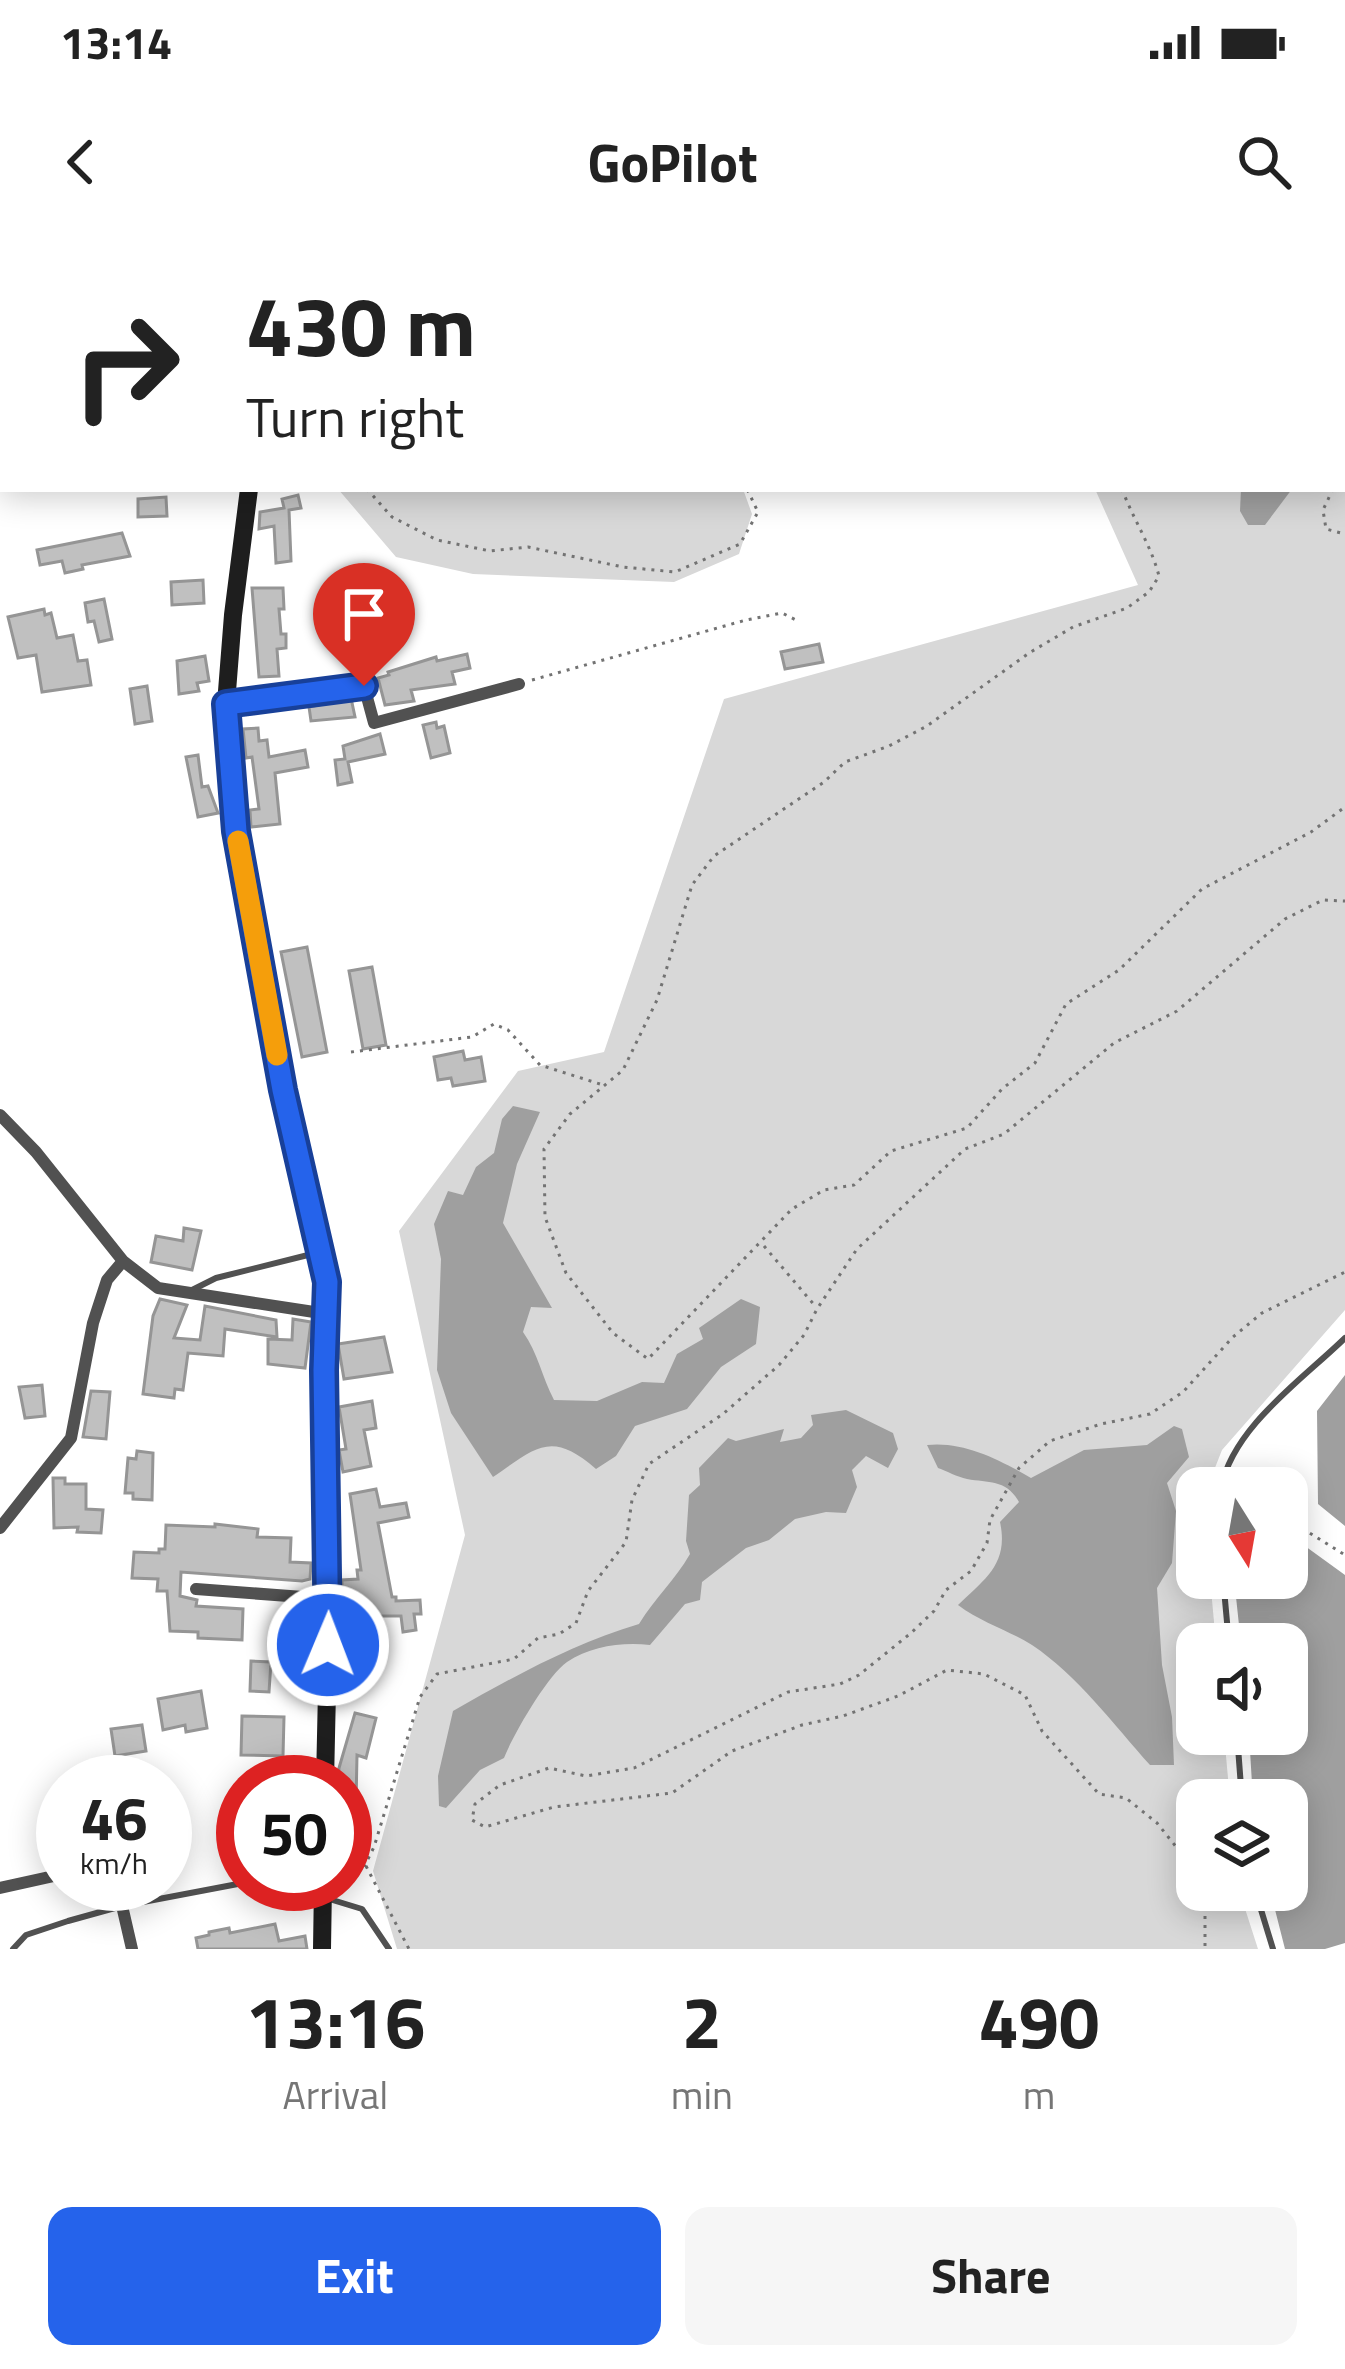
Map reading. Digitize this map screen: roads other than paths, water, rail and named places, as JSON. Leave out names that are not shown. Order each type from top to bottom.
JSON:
[{"type":"main road","points":[[249,492],[226,704],[236,831],[283,1090],[327,1282],[325,1755]]},
{"type":"main road","points":[[322,1949],[323,1911]]},
{"type":"street","points":[[226,704],[364,686],[374,723],[519,684]]},
{"type":"street","points":[[0,1115],[36,1152],[123,1261],[158,1288],[327,1313]]},
{"type":"street","points":[[0,1528],[71,1438],[93,1323],[106,1280],[123,1261]]},
{"type":"street","points":[[196,1589],[328,1599]]},
{"type":"street","points":[[0,1888],[36,1880]]},
{"type":"street","points":[[123,1911],[132,1949]]},
{"type":"lane","points":[[190,1293],[194,1286],[216,1278],[320,1251]]},
{"type":"lane","points":[[1225,1467],[1253,1428],[1345,1338]]},
{"type":"lane","points":[[13,1949],[26,1935],[105,1911]]},
{"type":"lane","points":[[363,1911],[389,1949]]},
{"type":"lane","points":[[1261,1911],[1273,1949]]}]
